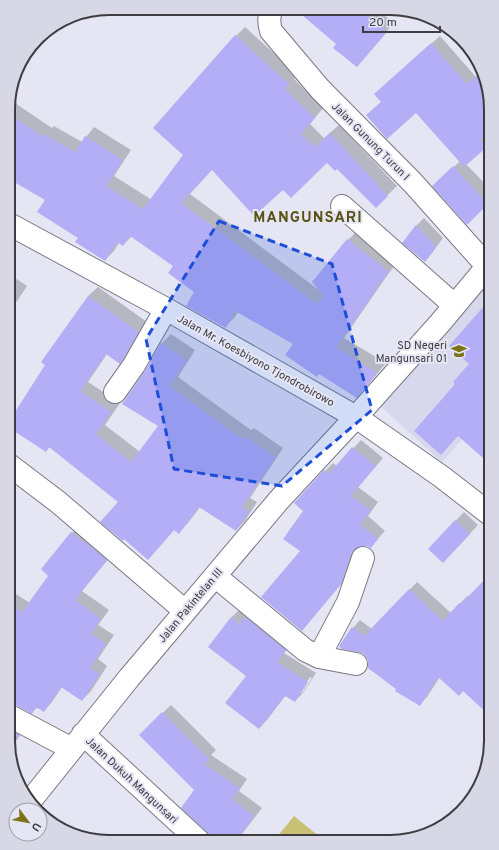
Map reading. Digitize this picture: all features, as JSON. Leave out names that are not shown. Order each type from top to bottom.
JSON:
[{"type":"street","name":"Jalan Gunung Turun I","points":[[270,15],[269,23],[271,31],[320,89],[413,183],[484,259]]},
{"type":"street","points":[[342,206],[454,305]]},
{"type":"street","name":"Jalan Mr. Koesbiyono Tjondrobirowo","points":[[15,227],[166,309],[356,417],[442,477],[484,510]]},
{"type":"street","name":"Jalan Pakintelan III","points":[[33,797],[185,611],[279,500],[440,323],[484,270]]},
{"type":"street","points":[[115,392],[134,365],[166,309]]},
{"type":"street","points":[[15,469],[58,502],[185,611]]},
{"type":"street","points":[[319,657],[348,602],[363,558]]},
{"type":"street","points":[[215,576],[305,650],[319,657],[356,664]]},
{"type":"street","name":"Jalan Dukuh Mangunsari","points":[[15,718],[78,742],[192,835]]},
{"type":"highlighted area","points":[[219,221],[332,264],[372,410],[282,486],[174,469],[146,339]]},
{"type":"shaded area","name":"SD Negeri Mangunsari 01","points":[[482,289],[484,291],[484,415],[442,462],[378,404]]},
{"type":"shaded area","points":[[294,816],[317,835],[279,835]]},
{"type":"building","points":[[302,15],[366,15],[387,32],[357,67],[333,48],[336,44]]},
{"type":"building","points":[[235,35],[289,84],[285,89],[315,118],[301,134],[315,147],[330,133],[388,196],[376,208],[337,169],[335,171],[327,163],[291,198],[283,190],[254,216],[212,170],[181,203],[317,304],[324,296],[312,282],[347,239],[389,272],[375,289],[376,290],[336,347],[377,373],[357,398],[319,374],[317,377],[285,355],[293,344],[235,311],[226,328],[186,306],[194,292],[168,273],[173,266],[130,236],[123,246],[117,242],[105,261],[75,242],[78,238],[37,212],[45,200],[15,182],[15,118],[43,137],[44,134],[75,152],[85,136],[123,160],[106,186],[143,209],[183,155],[153,128]]},
{"type":"building","points":[[431,43],[467,84],[478,75],[483,97],[484,135],[480,139],[484,144],[484,150],[464,167],[416,113],[387,139],[366,115],[381,102],[374,94]]},
{"type":"building","points":[[453,166],[484,200],[484,208],[467,225],[432,186]]},
{"type":"building","points":[[416,225],[436,247],[425,262],[402,243]]},
{"type":"building","points":[[88,296],[139,332],[120,364],[106,354],[80,391],[111,412],[96,434],[131,462],[158,426],[122,404],[144,372],[161,343],[187,360],[169,386],[242,439],[244,436],[275,457],[242,507],[249,512],[236,531],[199,507],[179,534],[174,530],[148,560],[124,539],[123,541],[100,522],[118,502],[49,447],[46,452],[15,432],[15,412],[45,365],[41,362]]},
{"type":"building","points":[[484,306],[484,459],[458,436],[441,455],[414,431],[455,384],[453,382],[469,364],[449,346]]},
{"type":"building","points":[[352,447],[376,466],[351,496],[371,510],[360,524],[378,539],[371,548],[361,546],[355,549],[351,554],[341,584],[302,631],[261,597],[300,551],[283,539],[303,511],[294,503],[324,470],[329,474]]},
{"type":"building","points":[[455,520],[470,534],[443,563],[428,549]]},
{"type":"building","points":[[71,532],[107,560],[75,600],[101,619],[91,634],[106,644],[90,668],[100,674],[82,701],[61,687],[44,712],[36,707],[32,714],[15,705],[15,608],[22,612],[48,576],[41,569]]},
{"type":"building","points":[[484,580],[484,710],[463,691],[459,696],[438,677],[420,706],[395,691],[396,689],[368,668],[368,660],[364,654],[342,649],[339,646],[352,627],[364,636],[409,589],[443,621],[459,603],[461,604]]},
{"type":"building","points":[[231,617],[239,624],[245,617],[286,650],[277,662],[308,682],[295,702],[285,696],[259,729],[225,703],[246,676],[208,647]]},
{"type":"building","points":[[162,712],[209,759],[204,764],[240,788],[232,799],[254,816],[241,835],[211,835],[181,808],[194,790],[139,735]]},
{"type":"building","points":[[15,733],[19,735],[15,741]]},
{"type":"place","name":"SD Negeri Mangunsari 01","points":[[459,351]]},
{"type":"district","name":"MANGUNSARI","points":[[308,217]]}]
